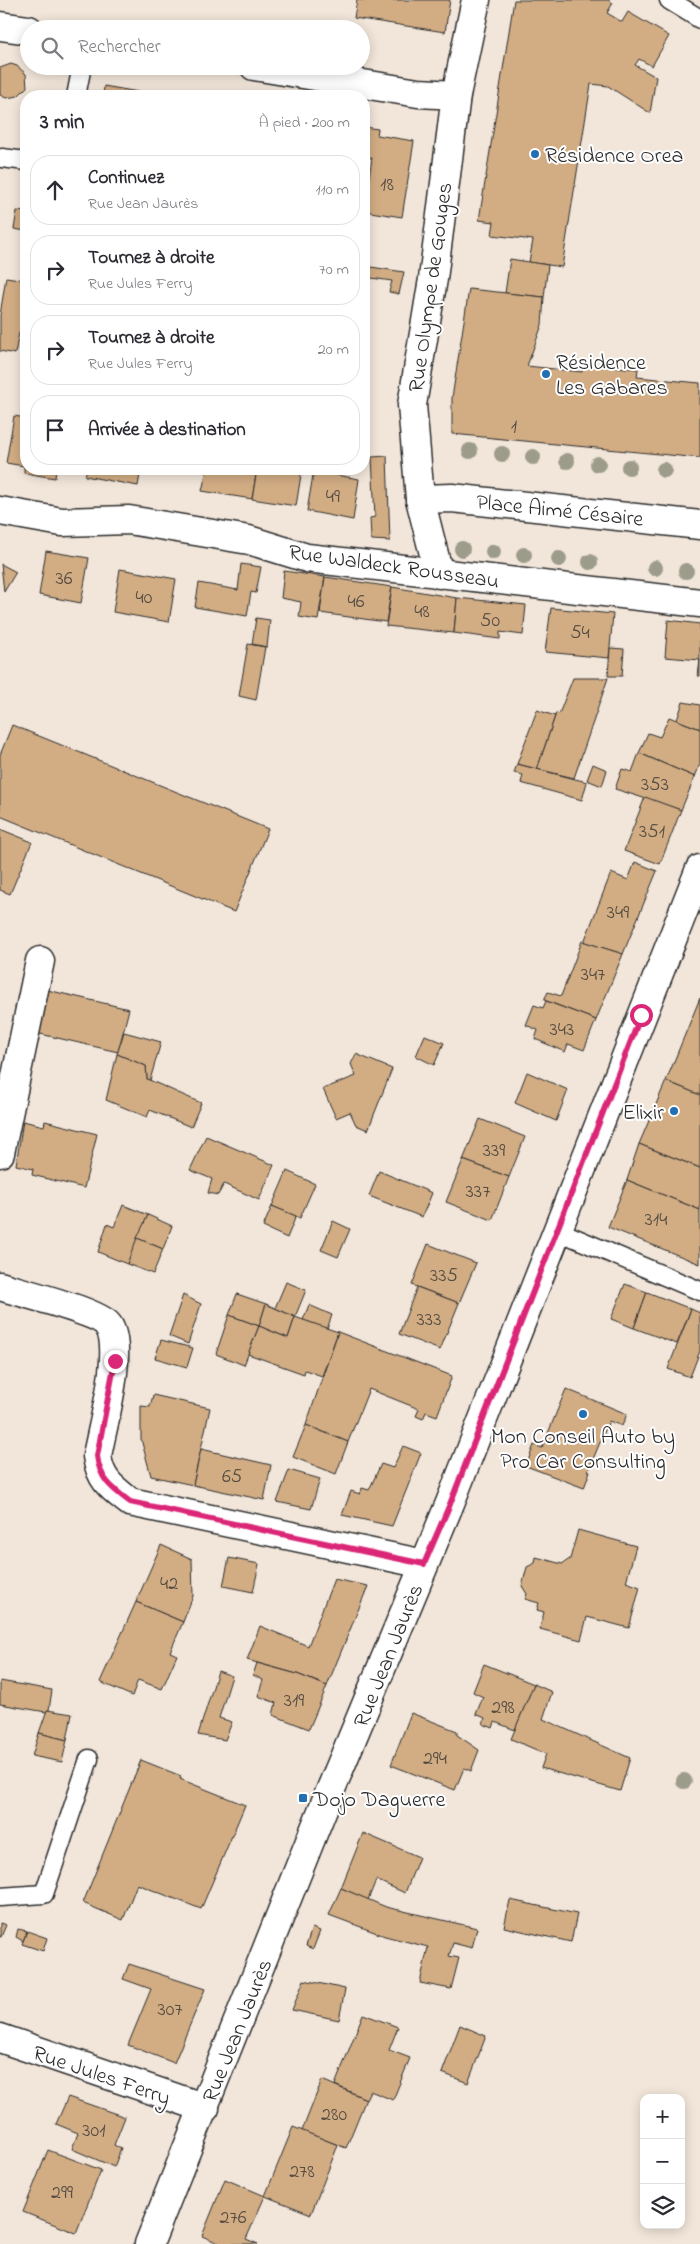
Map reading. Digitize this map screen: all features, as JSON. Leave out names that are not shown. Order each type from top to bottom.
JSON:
[{"type":"street","name":"Rue Olympe de Gouges","points":[[439,574],[420,499],[412,405],[433,279],[456,95],[476,0]]},
{"type":"street","points":[[0,26],[20,29]]},
{"type":"street","points":[[309,75],[418,93],[456,95]]},
{"type":"street","name":"Place Aimé Césaire","points":[[420,499],[452,498],[700,524]]},
{"type":"street","name":"Rue Waldeck Rousseau","points":[[0,511],[62,522],[129,520],[249,540],[307,558],[700,603]]},
{"type":"street","name":"Rue Jean Jaurès","points":[[149,2244],[205,2108],[326,1801],[450,1504],[556,1230],[700,869]]},
{"type":"street","points":[[0,1153],[40,961]]},
{"type":"street","points":[[0,1286],[88,1314],[107,1323],[114,1338],[115,1361],[97,1456],[99,1472],[112,1488],[130,1502],[424,1564]]},
{"type":"street","name":"Rue Jules Ferry","points":[[0,2038],[205,2108]]},
{"type":"lane","points":[[669,0],[700,19]]},
{"type":"lane","points":[[77,90],[80,75]]},
{"type":"lane","points":[[2,158],[20,160]]},
{"type":"lane","points":[[556,1230],[700,1291]]},
{"type":"lane","points":[[0,1897],[44,1894],[89,1759]]},
{"type":"building","points":[[357,0],[450,0],[445,32],[354,18]]},
{"type":"building","name":"Résidence Orea","points":[[514,0],[608,0],[613,3],[607,13],[622,22],[628,12],[669,36],[652,66],[639,59],[635,65],[656,77],[650,113],[608,86],[591,84],[562,267],[529,262],[533,240],[492,235],[494,222],[479,220]]},
{"type":"building","points":[[11,64],[20,69],[20,75],[26,75],[27,87],[24,90],[20,90],[18,96],[6,98],[0,95],[0,68]]},
{"type":"building","points":[[104,86],[127,90],[104,90]]},
{"type":"building","points":[[370,128],[378,129],[377,135],[414,141],[402,217],[370,212],[370,171],[372,158],[370,158]]},
{"type":"building","points":[[17,211],[20,211],[20,230],[14,229]]},
{"type":"building","points":[[510,259],[548,265],[544,297],[505,293]]},
{"type":"building","points":[[370,267],[404,272],[399,294],[389,292],[392,281],[370,278]]},
{"type":"building","points":[[6,277],[20,279],[20,333],[15,354],[0,351],[0,315]]},
{"type":"building","name":"Résidence Les Gabares","points":[[469,289],[544,297],[542,325],[527,366],[582,372],[582,364],[638,369],[637,377],[700,383],[700,458],[452,434],[452,398]]},
{"type":"building","points":[[14,416],[20,417],[20,465],[6,463]]},
{"type":"building","points":[[387,456],[390,541],[372,540],[370,518],[375,517],[372,457]]},
{"type":"building","points":[[36,475],[55,475],[55,478]]},
{"type":"building","points":[[85,475],[140,475],[138,486]]},
{"type":"building","points":[[206,475],[256,475],[252,499],[202,491]]},
{"type":"building","points":[[256,475],[301,475],[296,506],[252,499]]},
{"type":"building","points":[[313,475],[336,475],[359,479],[353,520],[307,511]]},
{"type":"building","points":[[46,551],[89,558],[81,603],[39,595]]},
{"type":"building","points":[[1,564],[16,572],[4,592]]},
{"type":"building","points":[[241,564],[261,567],[256,593],[251,592],[247,616],[195,607],[199,583],[238,590]]},
{"type":"building","points":[[120,569],[176,579],[169,622],[113,612]]},
{"type":"building","points":[[284,571],[325,577],[318,620],[299,617],[301,602],[281,598]]},
{"type":"building","points":[[325,577],[392,587],[386,622],[320,613]]},
{"type":"building","points":[[392,587],[457,598],[454,633],[386,626]]},
{"type":"building","points":[[457,598],[526,605],[523,635],[500,632],[500,639],[454,633]]},
{"type":"building","points":[[551,608],[613,614],[609,658],[545,652]]},
{"type":"building","points":[[256,618],[270,620],[267,647],[252,644]]},
{"type":"building","points":[[668,620],[700,624],[700,660],[665,657]]},
{"type":"building","points":[[248,644],[265,647],[256,700],[239,696]]},
{"type":"building","points":[[610,648],[624,649],[622,676],[608,676]]},
{"type":"building","points":[[700,660],[700,676],[698,676]]},
{"type":"building","points":[[573,678],[608,678],[574,778],[537,769],[556,713],[559,714]]},
{"type":"building","points":[[683,702],[700,705],[700,729],[677,720]]},
{"type":"building","points":[[537,710],[555,716],[537,769],[517,764]]},
{"type":"building","points":[[669,717],[700,729],[700,764],[695,777],[639,753],[648,733],[660,737]]},
{"type":"building","points":[[12,725],[268,829],[234,912],[0,816],[0,755]]},
{"type":"building","points":[[639,753],[695,777],[681,810],[615,789],[622,769],[632,772]]},
{"type":"building","points":[[517,764],[587,782],[582,800],[521,783],[523,775],[514,773]]},
{"type":"building","points":[[593,764],[607,770],[602,786],[587,780]]},
{"type":"building","points":[[645,797],[681,810],[660,864],[624,851]]},
{"type":"building","points":[[0,829],[32,842],[10,894],[0,890]]},
{"type":"building","points":[[635,862],[657,871],[623,954],[584,942],[611,873],[628,880]]},
{"type":"building","points":[[582,941],[623,954],[596,1020],[544,1000],[548,992],[561,996]]},
{"type":"building","points":[[43,989],[129,1009],[118,1052],[36,1033]]},
{"type":"building","points":[[700,998],[700,1095],[666,1081]]},
{"type":"building","points":[[546,1001],[596,1020],[584,1050],[568,1044],[565,1052],[535,1039],[538,1030],[526,1025],[534,1005],[543,1008]]},
{"type":"building","points":[[124,1032],[161,1042],[150,1080],[147,1079],[146,1066],[117,1054]]},
{"type":"building","points":[[425,1035],[444,1043],[434,1065],[416,1056]]},
{"type":"building","points":[[117,1054],[146,1066],[147,1079],[201,1103],[191,1127],[150,1110],[147,1117],[106,1100]]},
{"type":"building","points":[[356,1054],[392,1069],[368,1130],[356,1125],[350,1112],[336,1118],[323,1089],[356,1076],[351,1064]]},
{"type":"building","points":[[527,1072],[568,1090],[556,1121],[515,1103]]},
{"type":"building","points":[[666,1081],[700,1095],[700,1168],[639,1144]]},
{"type":"building","points":[[480,1119],[525,1137],[509,1177],[463,1160]]},
{"type":"building","points":[[23,1121],[44,1126],[45,1121],[97,1134],[84,1188],[32,1175],[33,1169],[16,1165]]},
{"type":"building","points":[[206,1136],[274,1165],[259,1200],[224,1184],[218,1195],[208,1193],[212,1179],[190,1170]]},
{"type":"building","points":[[639,1144],[700,1168],[700,1210],[627,1180]]},
{"type":"building","points":[[463,1160],[509,1177],[492,1220],[446,1202]]},
{"type":"building","points":[[287,1171],[315,1184],[300,1218],[272,1206]]},
{"type":"building","points":[[379,1171],[432,1193],[422,1217],[369,1196]]},
{"type":"building","points":[[627,1180],[700,1210],[700,1264],[608,1227]]},
{"type":"building","points":[[123,1205],[148,1215],[127,1264],[98,1252],[107,1224],[114,1227]]},
{"type":"building","points":[[272,1206],[296,1216],[287,1238],[263,1227]]},
{"type":"building","points":[[148,1215],[172,1226],[163,1249],[137,1238]]},
{"type":"building","points":[[333,1221],[350,1229],[338,1257],[321,1250]]},
{"type":"building","points":[[137,1238],[163,1249],[153,1274],[127,1264]]},
{"type":"building","points":[[428,1244],[476,1263],[459,1303],[412,1285]]},
{"type":"building","points":[[286,1282],[306,1290],[295,1317],[275,1308]]},
{"type":"building","points":[[625,1284],[647,1292],[634,1328],[611,1319]]},
{"type":"building","points":[[417,1287],[459,1303],[440,1350],[399,1334]]},
{"type":"building","points":[[647,1292],[691,1309],[677,1344],[634,1328]]},
{"type":"building","points":[[237,1294],[266,1304],[259,1326],[229,1315]]},
{"type":"building","points":[[183,1295],[201,1304],[188,1344],[169,1336]]},
{"type":"building","points":[[266,1304],[295,1317],[288,1338],[259,1326]]},
{"type":"building","points":[[309,1305],[332,1315],[327,1329],[303,1320]]},
{"type":"building","points":[[691,1309],[700,1313],[700,1351],[690,1377],[668,1369]]},
{"type":"building","points":[[229,1315],[259,1326],[244,1365],[216,1354]]},
{"type":"building","points":[[295,1317],[338,1332],[322,1376],[305,1370],[304,1374],[248,1354],[259,1326],[288,1338]]},
{"type":"building","points":[[338,1332],[452,1376],[437,1416],[426,1412],[423,1419],[416,1416],[419,1409],[369,1389],[348,1442],[306,1425]]},
{"type":"building","points":[[161,1340],[193,1348],[187,1367],[155,1358]]},
{"type":"building","points":[[566,1389],[627,1414],[622,1426],[609,1421],[588,1471],[590,1471],[584,1488],[526,1466],[534,1445],[542,1448]]},
{"type":"building","points":[[153,1395],[210,1408],[193,1485],[151,1476],[141,1439],[141,1406],[150,1407]]},
{"type":"building","points":[[306,1425],[348,1442],[336,1474],[293,1457]]},
{"type":"building","points":[[403,1446],[421,1453],[392,1526],[342,1515],[351,1491],[360,1494],[362,1488],[369,1490],[381,1464],[393,1468]]},
{"type":"building","points":[[201,1449],[271,1465],[264,1500],[193,1485]]},
{"type":"building","points":[[289,1470],[320,1479],[311,1509],[277,1502]]},
{"type":"building","points":[[578,1530],[636,1546],[626,1582],[640,1587],[629,1628],[587,1617],[581,1640],[540,1629],[544,1612],[537,1610],[539,1603],[525,1599],[527,1594],[522,1586],[527,1567],[535,1563],[536,1557],[562,1564],[570,1559]]},
{"type":"building","points":[[161,1545],[192,1559],[193,1596],[183,1622],[136,1602]]},
{"type":"building","points":[[229,1558],[259,1564],[253,1592],[223,1586]]},
{"type":"building","points":[[334,1579],[368,1586],[327,1686],[297,1674],[247,1660],[260,1626],[308,1646]]},
{"type":"building","points":[[136,1602],[183,1622],[170,1652],[177,1655],[162,1689],[138,1680],[132,1696],[100,1682]]},
{"type":"building","points":[[257,1663],[297,1674],[327,1686],[309,1729],[273,1715],[276,1703],[258,1696],[263,1680],[253,1675]]},
{"type":"building","points":[[484,1664],[534,1684],[515,1730],[495,1722],[493,1728],[483,1724],[485,1718],[476,1714],[483,1697],[473,1692]]},
{"type":"building","points":[[218,1671],[232,1676],[219,1718],[232,1722],[225,1740],[198,1735]]},
{"type":"building","points":[[0,1681],[52,1690],[49,1710],[46,1712],[0,1704]]},
{"type":"building","points":[[534,1684],[552,1692],[543,1719],[630,1758],[620,1791],[541,1768],[546,1754],[511,1739]]},
{"type":"building","points":[[47,1710],[72,1714],[67,1740],[39,1733]]},
{"type":"building","points":[[411,1713],[457,1731],[457,1735],[479,1750],[471,1771],[464,1768],[455,1790],[391,1765]]},
{"type":"building","points":[[39,1733],[67,1740],[62,1762],[32,1756]]},
{"type":"building","points":[[141,1760],[181,1776],[180,1779],[245,1805],[201,1909],[137,1884],[123,1920],[83,1903]]},
{"type":"building","points":[[363,1833],[419,1857],[405,1893],[376,1880],[368,1900],[341,1888]]},
{"type":"building","points":[[341,1888],[386,1907],[477,1928],[472,1948],[453,1943],[449,1956],[459,1958],[451,1989],[420,1983],[428,1947],[385,1936],[329,1915]]},
{"type":"building","points":[[510,1900],[577,1914],[571,1942],[504,1927]]},
{"type":"building","points":[[0,1923],[6,1925],[1,1937],[0,1937]]},
{"type":"building","points":[[312,1928],[320,1931],[313,1949],[306,1946]]},
{"type":"building","points":[[18,1929],[27,1931],[23,1941],[16,1937]]},
{"type":"building","points":[[27,1931],[47,1938],[43,1951],[22,1944]]},
{"type":"building","points":[[129,1964],[205,1989],[174,2063],[128,2045],[151,1989],[123,1979]]},
{"type":"building","points":[[304,1980],[345,1989],[339,2020],[292,2010]]},
{"type":"building","points":[[363,2014],[398,2027],[389,2050],[410,2058],[393,2100],[370,2091],[366,2099],[335,2085]]},
{"type":"building","points":[[460,2025],[486,2036],[468,2083],[442,2073]]},
{"type":"building","points":[[322,2080],[366,2099],[346,2148],[302,2131]]},
{"type":"building","points":[[68,2097],[125,2117],[114,2145],[121,2149],[114,2167],[72,2149],[78,2133],[56,2124]]},
{"type":"building","points":[[293,2127],[338,2145],[311,2214],[265,2196]]},
{"type":"building","points":[[48,2150],[101,2170],[76,2233],[23,2212]]},
{"type":"building","points":[[225,2179],[265,2196],[246,2239],[258,2244],[221,2244],[202,2236]]},
{"type":"place","name":"Résidence Orea","points":[[535,154]]},
{"type":"place","name":"Résidence Les Gabares","points":[[546,374]]},
{"type":"place","name":"Elixir","points":[[674,1111]]},
{"type":"place","name":"Mon Conseil Auto by Pro Car Consulting","points":[[583,1414]]},
{"type":"place","name":"Dojo Daguerre","points":[[303,1798]]},
{"type":"route","points":[[115,1361],[97,1456],[99,1472],[112,1488],[130,1502],[424,1564],[450,1504],[641,1015]]}]
